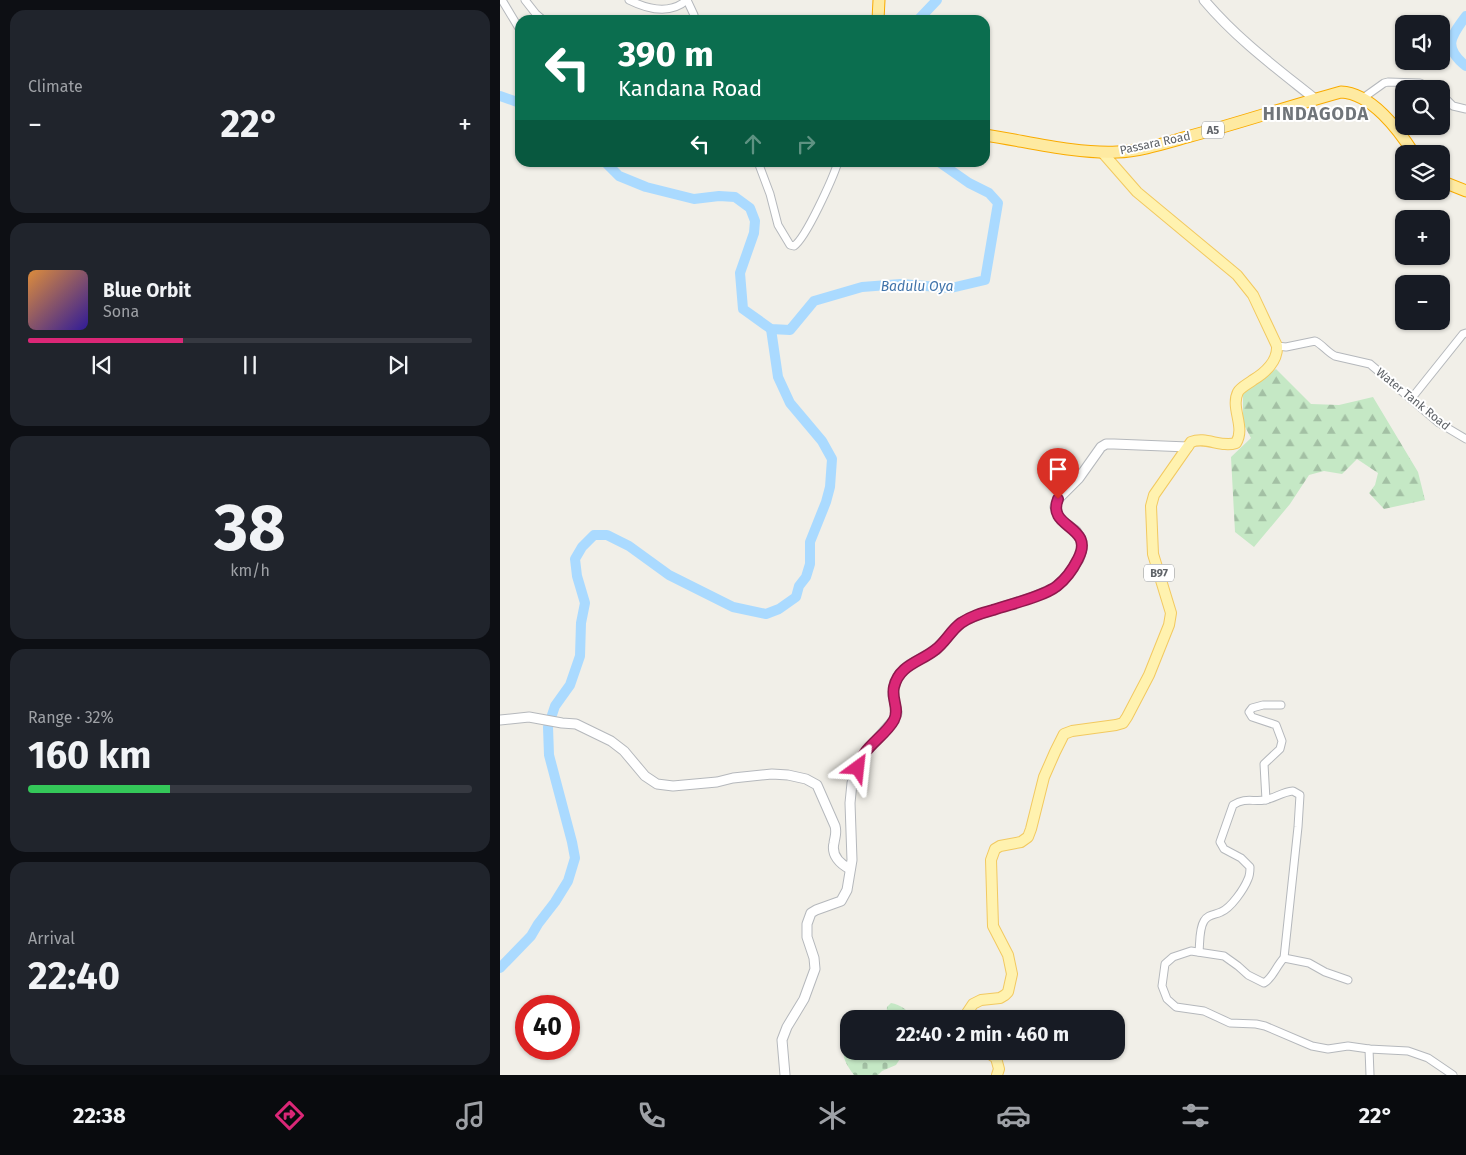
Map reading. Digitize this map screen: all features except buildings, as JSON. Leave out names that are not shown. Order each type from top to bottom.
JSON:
[{"type":"highway","points":[[878,15],[879,0]]},
{"type":"highway","name":"Passara Road","points":[[990,135],[1061,147],[1102,152],[1123,152],[1202,133],[1341,92],[1363,98],[1388,119],[1408,145]]},
{"type":"highway","points":[[1450,185],[1466,191]]},
{"type":"main road","points":[[1102,152],[1138,192],[1237,275],[1253,295],[1277,346],[1275,357],[1267,369],[1259,377],[1242,387],[1237,393],[1236,401],[1240,436],[1236,443],[1228,444],[1201,440],[1191,442],[1188,447]]},
{"type":"main road","name":"B97","points":[[968,1010],[972,1004],[981,1000],[1000,998],[1005,995],[1008,992],[1012,974],[1008,955],[993,926],[992,854],[1000,846],[1021,842],[1028,837],[1044,777],[1064,734],[1072,731],[1116,726],[1122,723],[1149,675],[1158,653],[1171,613],[1153,554],[1151,506],[1154,495],[1188,447]]},
{"type":"main road","points":[[997,1060],[999,1069],[997,1075]]},
{"type":"street","points":[[502,0],[515,22]]},
{"type":"street","points":[[525,0],[537,15]]},
{"type":"street","points":[[629,0],[649,8],[665,10],[680,6],[687,0],[694,15]]},
{"type":"street","points":[[1204,0],[1220,19],[1248,46],[1314,99]]},
{"type":"street","points":[[1363,98],[1384,83],[1395,82]]},
{"type":"street","points":[[1450,104],[1466,109]]},
{"type":"street","points":[[760,167],[770,194],[778,225],[790,245],[794,246],[805,231],[836,167]]},
{"type":"street","points":[[1411,399],[1463,334],[1466,333]]},
{"type":"street","name":"Water Tank Road","points":[[1277,346],[1286,347],[1315,341],[1323,345],[1330,354],[1370,364],[1439,424],[1466,439]]},
{"type":"street","points":[[785,1075],[782,1040],[787,1027],[804,999],[815,969],[814,958],[807,937],[808,918],[816,910],[840,901],[847,890],[852,860],[850,803],[852,783],[864,754],[893,721],[897,713],[893,695],[894,686],[899,675],[909,665],[936,650],[960,623],[977,614],[1048,591],[1056,587],[1067,576],[1079,559],[1082,549],[1081,539],[1076,531],[1061,520],[1055,507],[1058,499],[1079,478],[1101,447],[1106,444],[1114,444],[1188,447]]},
{"type":"street","points":[[1266,800],[1264,764],[1280,749],[1282,741],[1276,725],[1252,717],[1249,712],[1252,708],[1264,705],[1281,705]]},
{"type":"street","points":[[500,720],[537,718],[576,724],[611,741],[624,751],[645,776],[657,784],[673,786],[772,774],[806,779],[817,785],[837,833],[833,846],[835,854],[840,864],[850,869]]},
{"type":"street","points":[[1199,952],[1204,921],[1209,915],[1222,912],[1228,907],[1241,892],[1249,878],[1250,867],[1241,858],[1224,849],[1220,842],[1233,804],[1241,800],[1266,800],[1284,792],[1293,791],[1300,795],[1284,958],[1277,965],[1270,979],[1264,983],[1248,975],[1224,956],[1191,951],[1173,957],[1166,964],[1162,986],[1167,999],[1176,1007],[1204,1011],[1230,1023],[1265,1026],[1312,1046],[1328,1048],[1348,1046],[1408,1051],[1428,1058],[1453,1075]]},
{"type":"street","points":[[1284,958],[1309,963],[1325,972],[1348,980]]},
{"type":"street","points":[[1369,1049],[1370,1075]]},
{"type":"green space","points":[[1276,369],[1311,404],[1339,405],[1373,397],[1418,472],[1425,500],[1384,509],[1369,493],[1375,485],[1378,473],[1357,459],[1342,474],[1324,471],[1309,475],[1290,504],[1254,547],[1235,532],[1231,457],[1251,438],[1243,423],[1243,393]]},
{"type":"green space","points":[[891,1003],[906,1010],[887,1010]]},
{"type":"green space","points":[[899,1060],[896,1065],[882,1071],[878,1075],[854,1075],[846,1061]]},
{"type":"waterway","name":"Badulu Oya","points":[[923,15],[937,0]]},
{"type":"waterway","points":[[1466,16],[1456,30],[1451,42],[1454,54],[1466,66]]},
{"type":"waterway","name":"Badulu Oya","points":[[500,96],[515,101]]},
{"type":"waterway","name":"Badulu Oya","points":[[610,167],[619,176],[646,187],[694,199],[719,196],[735,197],[750,208],[755,221],[754,233],[740,273],[743,309],[771,329],[790,330],[814,301],[862,287],[901,284],[951,288],[985,280],[998,203],[989,193],[969,183],[946,167]]},
{"type":"waterway","points":[[500,968],[531,936],[555,902],[568,881],[575,858],[549,755],[548,727],[555,706],[570,685],[580,656],[581,623],[585,603],[577,576],[575,559],[582,547],[594,535],[607,535],[629,546],[669,575],[733,607],[766,614],[779,609],[796,597],[799,586],[806,577],[810,564],[810,542],[830,487],[832,459],[822,441],[790,403],[778,377],[771,329]]},
{"type":"district","name":"HINDAGODA","points":[[1316,114]]},
{"type":"route","points":[[858,768],[864,754],[893,721],[897,713],[893,695],[894,686],[899,675],[909,665],[936,650],[960,623],[977,614],[1031,598],[1056,587],[1067,576],[1079,559],[1082,549],[1081,539],[1076,531],[1061,520],[1055,507],[1058,499]]}]
